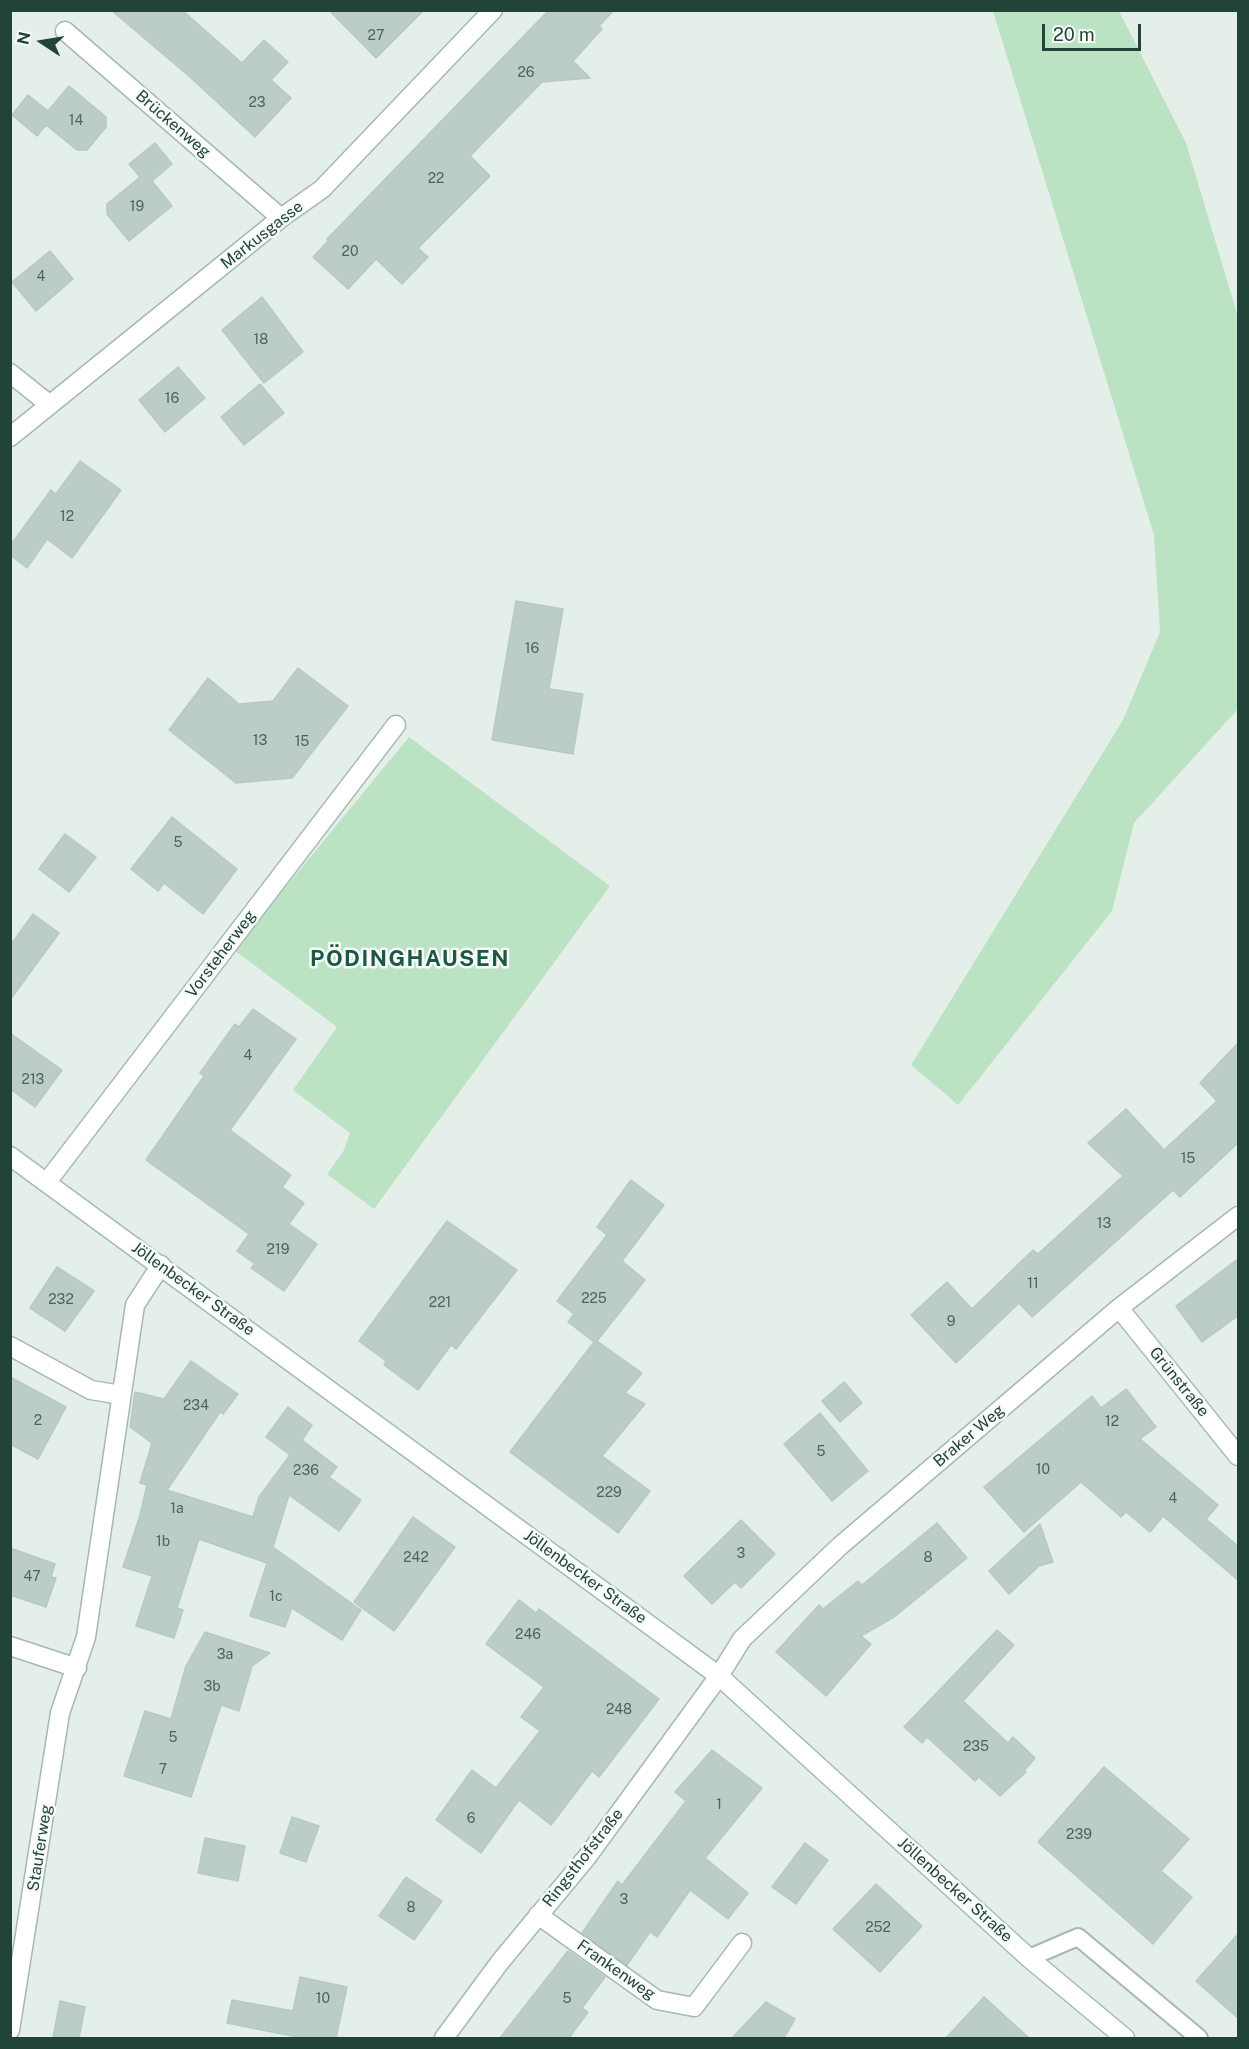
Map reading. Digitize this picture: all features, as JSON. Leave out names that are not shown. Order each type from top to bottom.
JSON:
[{"type":"street","name":"Markusgasse","points":[[10,437],[281,218],[322,189],[493,10]]},
{"type":"street","name":"Brückenweg","points":[[65,31],[281,218]]},
{"type":"street","points":[[10,373],[50,405]]},
{"type":"street","name":"Vorsteherweg","points":[[47,1182],[396,726]]},
{"type":"street","name":"Jöllenbecker Straße","points":[[10,1156],[719,1676],[1029,1958],[1125,2038]]},
{"type":"street","name":"Braker Weg","points":[[719,1676],[742,1639],[840,1546],[1119,1308],[1239,1216]]},
{"type":"street","name":"Stauferweg","points":[[10,2030],[60,1713],[86,1637],[135,1305],[161,1265]]},
{"type":"street","name":"Grünstraße","points":[[1119,1308],[1239,1456]]},
{"type":"street","points":[[10,1346],[91,1390],[121,1395]]},
{"type":"street","points":[[10,1646],[77,1668]]},
{"type":"street","name":"Ringsthofstraße","points":[[444,2038],[538,1915],[587,1857],[719,1676]]},
{"type":"street","name":"Frankenweg","points":[[538,1915],[657,2000],[694,2007],[742,1943]]},
{"type":"lane","points":[[1029,1958],[1078,1937],[1199,2038]]},
{"type":"green space","points":[[993,11],[1119,11],[1186,143],[1238,317],[1238,709],[1134,823],[1112,911],[958,1105],[911,1065],[1123,720],[1160,632],[1154,535]]},
{"type":"green space","points":[[409,737],[610,886],[374,1209],[327,1174],[343,1152],[350,1133],[293,1090],[337,1027],[234,950]]},
{"type":"building","points":[[111,10],[182,10],[242,63],[264,40],[288,62],[271,80],[291,98],[255,137],[190,77]]},
{"type":"building","points":[[329,10],[424,10],[376,58]]},
{"type":"building","points":[[549,10],[614,10],[599,26],[602,29],[573,61],[590,78],[542,82],[470,156],[490,176],[418,248],[428,257],[402,284],[376,259],[348,289],[313,257],[328,241],[327,239]]},
{"type":"building","points":[[69,86],[106,117],[106,127],[87,150],[77,150],[46,125],[37,136],[12,115],[28,95],[48,111]]},
{"type":"building","points":[[155,143],[172,164],[152,181],[172,206],[129,241],[107,214],[107,204],[140,177],[129,164]]},
{"type":"building","points":[[50,251],[73,279],[36,311],[12,282]]},
{"type":"building","points":[[262,297],[303,352],[264,383],[222,330]]},
{"type":"building","points":[[178,367],[205,398],[165,432],[139,400]]},
{"type":"building","points":[[260,384],[284,413],[244,445],[221,417]]},
{"type":"building","points":[[80,461],[121,490],[72,558],[47,539],[27,568],[10,555],[10,546],[51,490],[56,494]]},
{"type":"building","points":[[516,601],[563,609],[549,689],[583,694],[573,754],[492,740]]},
{"type":"building","points":[[298,668],[348,706],[292,778],[236,783],[169,730],[208,678],[239,704],[273,701]]},
{"type":"building","points":[[172,817],[237,869],[203,914],[164,883],[158,891],[131,869]]},
{"type":"building","points":[[65,834],[96,857],[69,892],[39,869]]},
{"type":"building","points":[[33,914],[59,933],[10,1000],[10,946]]},
{"type":"building","points":[[253,1009],[296,1039],[230,1130],[291,1175],[282,1187],[304,1203],[289,1224],[317,1244],[284,1291],[251,1268],[255,1264],[237,1251],[249,1234],[146,1160],[204,1076],[200,1073],[235,1024],[239,1027]]},
{"type":"building","points":[[10,1033],[62,1070],[35,1107],[10,1089]]},
{"type":"building","points":[[1239,1042],[1239,1142],[1180,1197],[1173,1190],[1032,1317],[1019,1303],[956,1363],[911,1315],[947,1282],[972,1309],[1033,1250],[1038,1254],[1123,1176],[1088,1143],[1126,1109],[1164,1150],[1217,1101],[1200,1083]]},
{"type":"building","points":[[631,1180],[664,1205],[622,1261],[645,1280],[597,1341],[642,1373],[625,1393],[645,1404],[602,1456],[650,1491],[618,1533],[510,1452],[594,1342],[568,1322],[574,1314],[557,1301],[607,1235],[597,1227]]},
{"type":"building","points":[[447,1221],[517,1270],[456,1349],[451,1345],[418,1390],[384,1365],[386,1361],[359,1341]]},
{"type":"building","points":[[1239,1258],[1239,1315],[1202,1342],[1176,1306]]},
{"type":"building","points":[[57,1267],[94,1291],[65,1331],[30,1308]]},
{"type":"building","points":[[191,1361],[238,1394],[223,1414],[220,1412],[167,1490],[253,1517],[259,1497],[290,1455],[266,1437],[288,1407],[312,1425],[302,1440],[337,1467],[329,1477],[361,1500],[339,1531],[289,1495],[273,1547],[361,1610],[342,1640],[292,1608],[285,1627],[250,1616],[267,1563],[199,1539],[177,1608],[183,1610],[174,1638],[136,1626],[152,1576],[123,1567],[140,1515],[147,1485],[140,1483],[152,1443],[130,1427],[135,1392],[164,1399]]},
{"type":"building","points":[[10,1377],[66,1407],[38,1459],[10,1444]]},
{"type":"building","points":[[844,1382],[862,1403],[840,1422],[822,1401]]},
{"type":"building","points":[[1126,1389],[1156,1427],[1140,1439],[1218,1505],[1206,1519],[1239,1547],[1239,1581],[1163,1516],[1150,1532],[1126,1512],[1121,1517],[1081,1482],[1024,1532],[984,1487],[1092,1396],[1101,1408]]},
{"type":"building","points":[[820,1413],[868,1471],[832,1501],[784,1444]]},
{"type":"building","points":[[413,1517],[455,1547],[394,1631],[354,1602]]},
{"type":"building","points":[[741,1520],[775,1554],[741,1588],[735,1582],[712,1604],[684,1576]]},
{"type":"building","points":[[937,1523],[967,1558],[894,1617],[861,1636],[871,1644],[826,1696],[776,1652],[819,1605],[823,1609],[858,1581],[862,1585]]},
{"type":"building","points":[[1040,1524],[1053,1562],[1039,1566],[1009,1594],[989,1571]]},
{"type":"building","points":[[10,1548],[55,1564],[51,1577],[56,1578],[46,1607],[10,1595]]},
{"type":"building","points":[[519,1600],[536,1613],[539,1609],[659,1699],[599,1777],[592,1771],[551,1825],[519,1800],[481,1853],[436,1820],[472,1770],[496,1788],[540,1731],[521,1717],[544,1687],[486,1644]]},
{"type":"building","points":[[997,1630],[1014,1645],[963,1701],[1008,1743],[1013,1737],[1035,1758],[1024,1771],[1026,1772],[1000,1796],[979,1777],[975,1781],[927,1737],[922,1743],[904,1727]]},
{"type":"building","points":[[205,1632],[270,1653],[252,1666],[239,1711],[221,1705],[191,1797],[124,1776],[145,1711],[171,1719],[186,1666]]},
{"type":"building","points":[[712,1750],[762,1788],[705,1858],[748,1893],[728,1919],[690,1890],[657,1937],[650,1932],[627,1965],[582,1933],[618,1881],[622,1885],[686,1801],[675,1792]]},
{"type":"building","points":[[1104,1767],[1189,1839],[1161,1871],[1192,1897],[1153,1944],[1038,1842]]},
{"type":"building","points":[[292,1817],[319,1826],[306,1862],[280,1853]]},
{"type":"building","points":[[205,1838],[245,1846],[238,1881],[198,1873]]},
{"type":"building","points":[[805,1843],[828,1860],[796,1904],[772,1887]]},
{"type":"building","points":[[406,1877],[442,1901],[414,1940],[379,1916]]},
{"type":"building","points":[[876,1884],[922,1926],[880,1972],[833,1929]]},
{"type":"building","points":[[1239,1933],[1239,2019],[1196,1981]]},
{"type":"building","points":[[568,1951],[605,1977],[582,2008],[588,2012],[569,2038],[500,2038]]},
{"type":"building","points":[[300,1977],[347,1987],[336,2038],[302,2038],[227,2023],[232,2000],[293,2011]]},
{"type":"building","points":[[984,1997],[1029,2038],[946,2038]]},
{"type":"building","points":[[60,2001],[85,2007],[79,2038],[53,2038]]},
{"type":"building","points":[[766,2002],[795,2019],[784,2038],[732,2038]]},
{"type":"district","name":"PÖDINGHAUSEN","points":[[410,959]]}]
